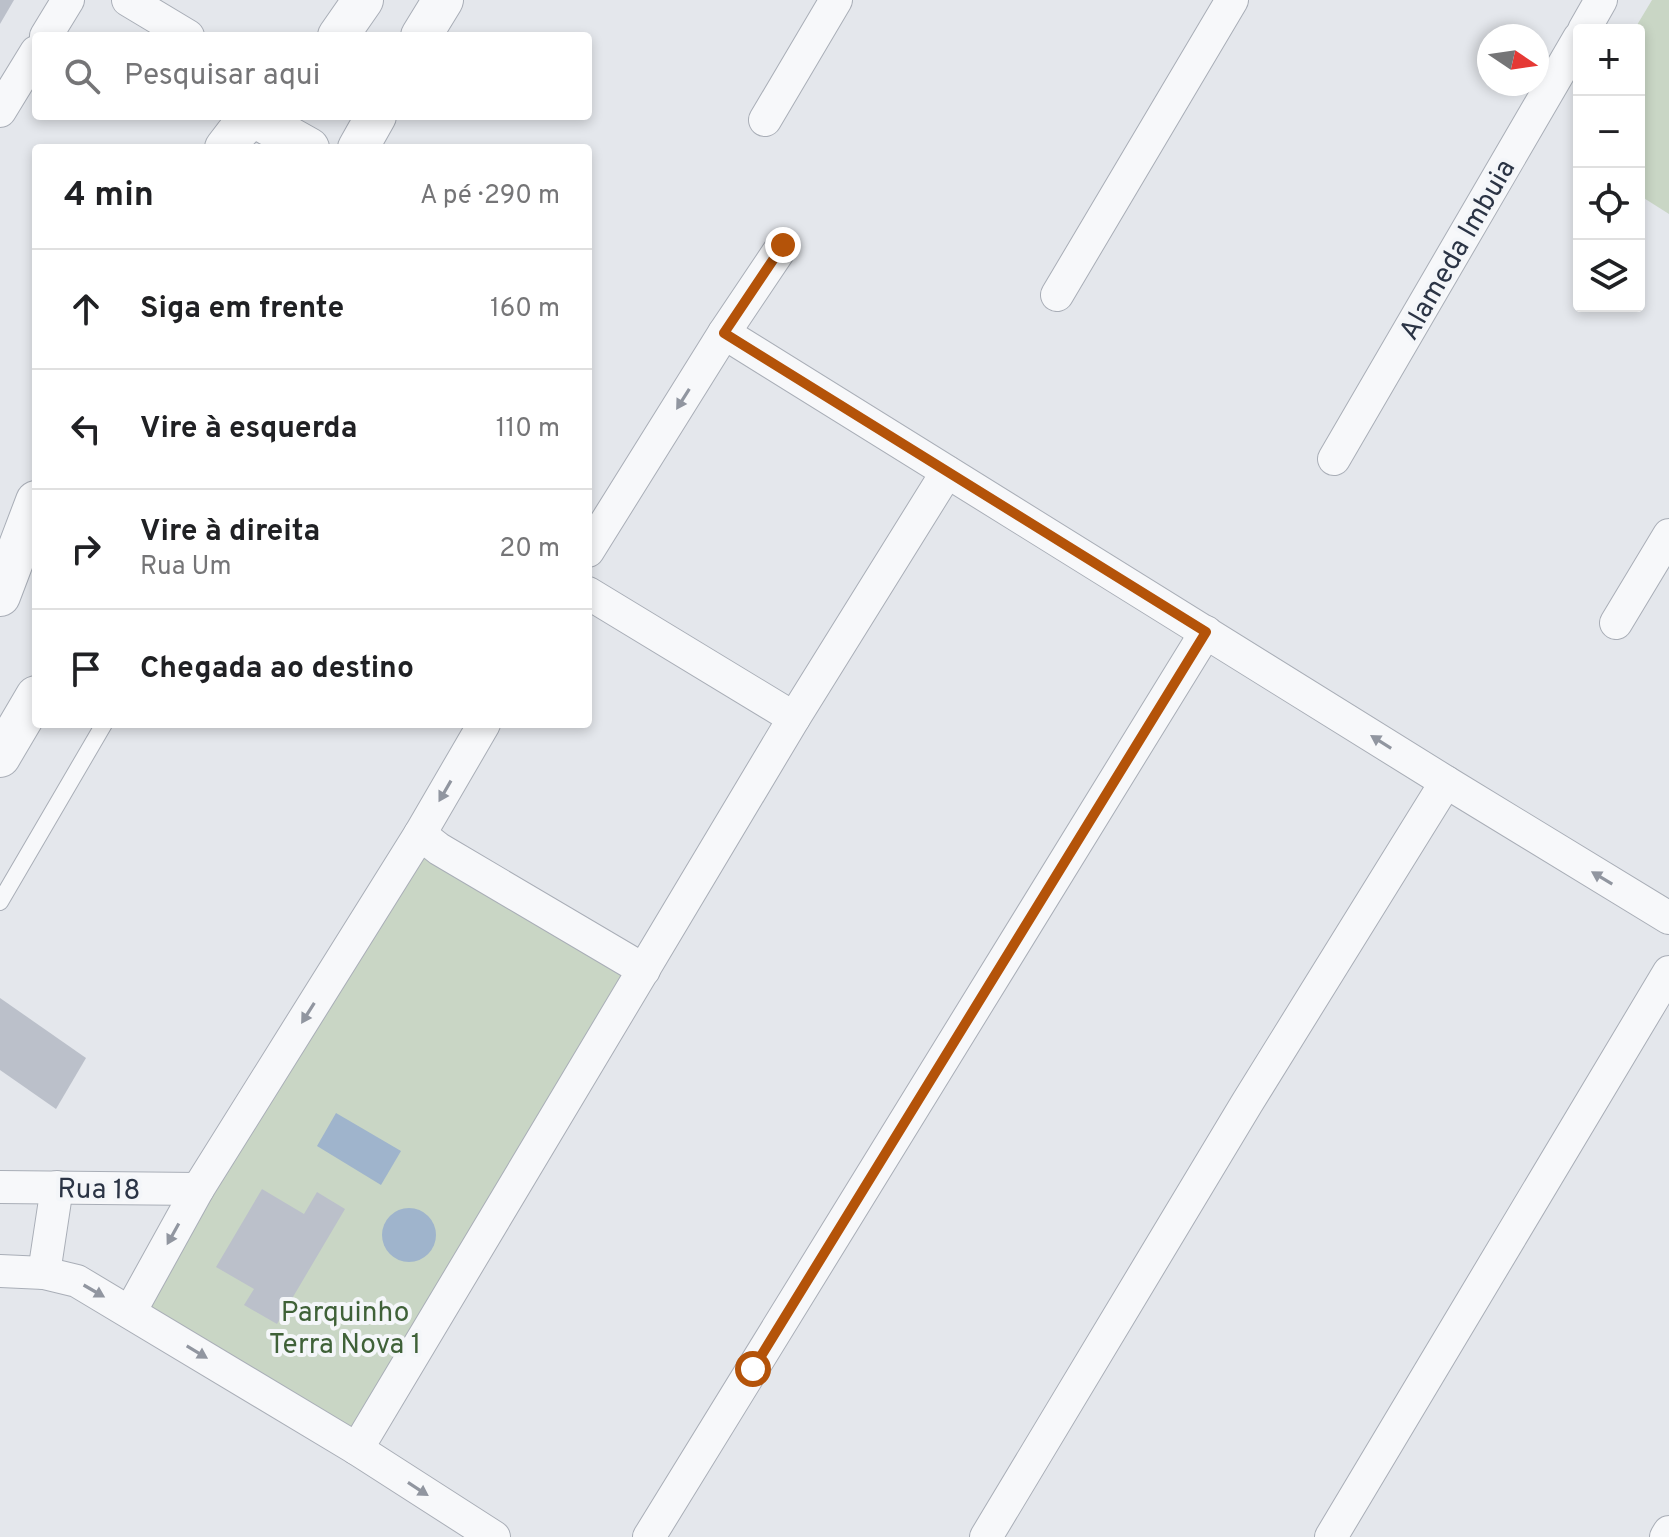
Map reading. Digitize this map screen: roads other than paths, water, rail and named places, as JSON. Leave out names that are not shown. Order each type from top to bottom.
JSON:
[{"type":"street","points":[[48,32],[68,0]]},
{"type":"street","points":[[128,0],[181,32]]},
{"type":"street","points":[[341,32],[363,0]]},
{"type":"street","points":[[423,32],[443,0]]},
{"type":"street","points":[[765,120],[836,0]]},
{"type":"street","points":[[1057,295],[1232,0]]},
{"type":"street","points":[[1587,24],[1601,0]]},
{"type":"street","name":"Alameda Imbuia","points":[[1334,459],[1573,48]]},
{"type":"street","points":[[0,111],[32,59]]},
{"type":"street","points":[[228,144],[249,120]]},
{"type":"street","points":[[260,120],[302,144]]},
{"type":"street","points":[[360,144],[374,120]]},
{"type":"street","points":[[592,545],[724,333],[783,245]]},
{"type":"street","points":[[724,333],[1669,918]]},
{"type":"street","points":[[357,1449],[794,718],[947,472]]},
{"type":"street","points":[[0,596],[32,512]]},
{"type":"street","points":[[1616,623],[1669,535]]},
{"type":"street","points":[[592,595],[794,718]]},
{"type":"street","points":[[649,1537],[1206,632]]},
{"type":"street","points":[[0,757],[32,703]]},
{"type":"street","points":[[130,1312],[198,1189],[420,834],[482,728]]},
{"type":"street","points":[[986,1537],[1247,1103],[1446,782]]},
{"type":"street","points":[[420,834],[439,849],[644,970]]},
{"type":"street","points":[[1331,1537],[1669,972]]},
{"type":"street","name":"Rua 18","points":[[0,1187],[198,1189]]},
{"type":"street","points":[[44,1273],[57,1187]]},
{"type":"street","points":[[0,1271],[44,1273],[77,1281],[357,1449],[494,1537]]},
{"type":"street","points":[[1666,1537],[1669,1532]]},
{"type":"lane","points":[[0,902],[102,728]]},
{"type":"water","points":[[336,1113],[401,1151],[381,1185],[317,1146]]},
{"type":"water","points":[[409,1208],[428,1216],[436,1235],[428,1254],[409,1262],[390,1254],[382,1235],[390,1216]]},
{"type":"park label","name":"Parquinho Terra Nova 1","points":[[345,1327]]}]
